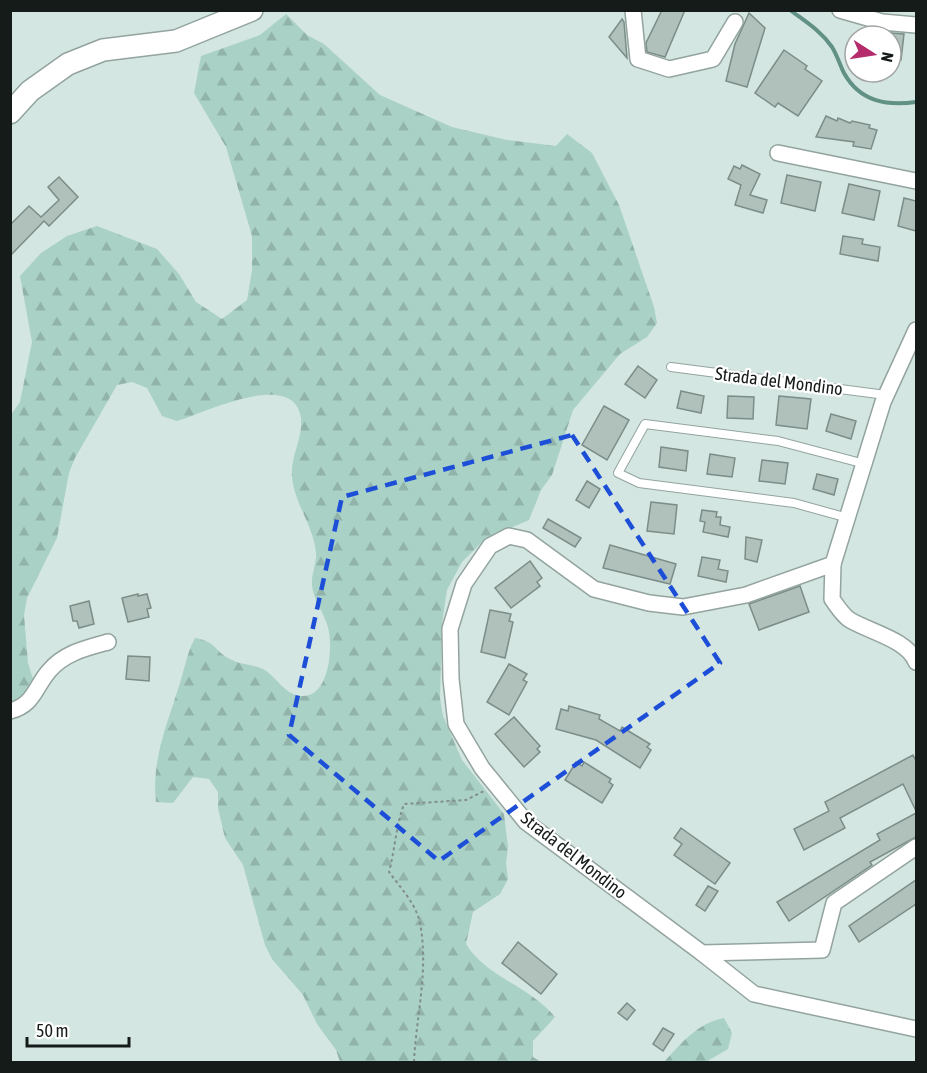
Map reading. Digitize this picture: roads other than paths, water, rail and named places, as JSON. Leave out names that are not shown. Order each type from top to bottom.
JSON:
[{"type":"main road","points":[[10,113],[30,91],[68,64],[103,50],[176,41],[252,10]]},
{"type":"street","points":[[633,10],[638,59],[669,69],[713,59],[735,22]]},
{"type":"street","points":[[840,10],[846,14],[882,22],[916,25]]},
{"type":"street","points":[[778,153],[916,181]]},
{"type":"street","points":[[916,330],[886,395],[833,564],[832,599],[848,619],[900,646],[914,656],[916,662]]},
{"type":"street","name":"Strada del Mondino","points":[[833,564],[746,595],[683,607],[649,603],[594,589],[527,540],[509,536],[490,546],[464,584],[450,628],[451,679],[456,724],[482,768],[526,822],[754,994],[916,1029]]},
{"type":"street","points":[[10,711],[33,699],[49,671],[74,651],[108,642]]},
{"type":"street","points":[[702,953],[822,950],[834,903],[916,847]]},
{"type":"lane","name":"Strada del Mondino","points":[[671,367],[886,395]]},
{"type":"lane","points":[[849,518],[794,503],[639,483],[618,473],[645,424],[778,441],[865,464]]},
{"type":"waterway","points":[[790,10],[828,41],[850,83],[866,96],[885,102],[916,102]]}]
